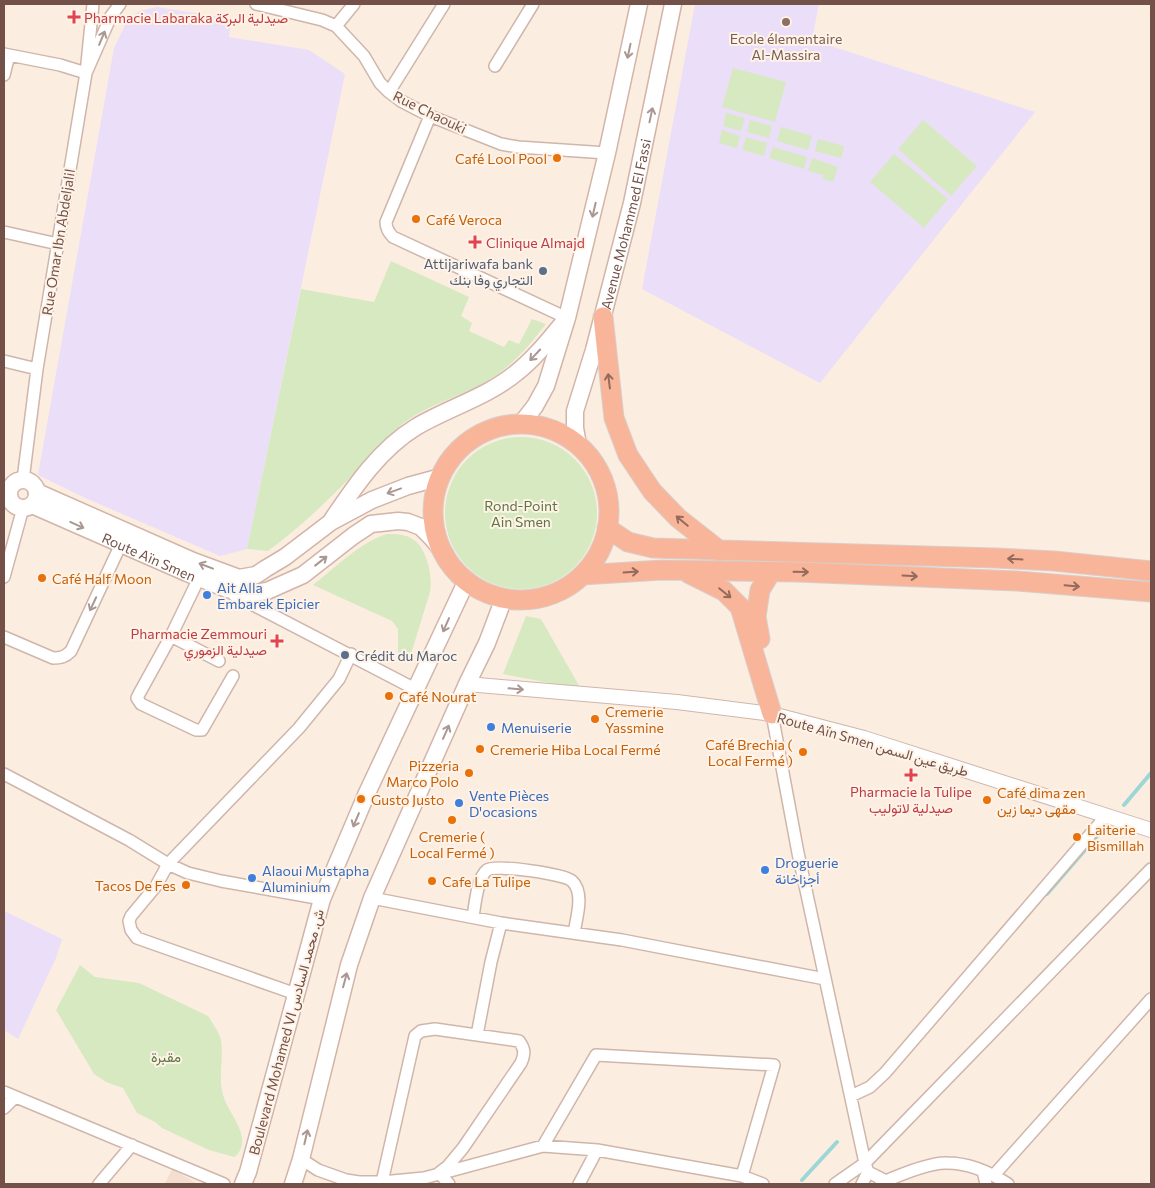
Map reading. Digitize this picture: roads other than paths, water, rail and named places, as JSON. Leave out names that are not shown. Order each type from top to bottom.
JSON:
[{"type":"highway","points":[[603,317],[614,418],[628,455],[652,491],[678,518],[720,551]]},
{"type":"highway","points":[[521,424],[553,430],[578,445],[594,464],[604,482],[609,507],[607,528],[599,552],[582,575],[566,587],[546,596],[528,599],[504,598],[484,591],[467,580],[445,554],[438,538],[434,518],[435,500],[441,477],[453,457],[473,438],[498,427],[521,424]]},
{"type":"highway","points":[[607,528],[628,542],[653,548],[996,558],[1151,570]]},
{"type":"highway","points":[[582,575],[682,570],[862,574],[1017,581],[1151,592]]},
{"type":"highway","points":[[682,570],[724,591],[740,607],[772,714]]},
{"type":"highway","points":[[771,572],[760,590],[756,617],[772,714]]},
{"type":"main road","points":[[521,424],[535,406],[546,386],[567,318],[607,152],[639,4]]},
{"type":"main road","name":"Avenue Mohammed El Fassi","points":[[578,445],[575,412],[603,317],[632,203],[673,4]]},
{"type":"main road","points":[[331,522],[382,455],[415,428],[496,387],[516,374],[536,355],[567,318]]},
{"type":"main road","name":"Route Aïn Smen","points":[[18,494],[239,578],[256,575],[292,552],[331,522],[372,500],[408,486],[441,477]]},
{"type":"main road","name":"Route Aïn Smen","points":[[18,494],[121,544],[206,581],[247,594],[267,592],[303,575],[371,524],[388,521],[408,522],[420,527],[445,554]]},
{"type":"main road","name":"Boulevard Mohamed VI ش. محمد السادس","points":[[243,1184],[248,1172],[322,899],[367,794],[467,580]]},
{"type":"main road","points":[[293,1184],[301,1159],[349,965],[372,898],[487,643],[504,598]]},
{"type":"street","name":"Rue Omar Ibn Abdeljalil","points":[[4,577],[25,459],[37,369],[86,73],[93,4]]},
{"type":"street","points":[[4,75],[6,54],[60,65],[86,73],[107,23],[120,4]]},
{"type":"street","name":"Rue Chaouki","points":[[256,4],[322,20],[336,26],[364,56],[380,83],[389,92],[401,101],[430,116],[501,144],[518,147],[607,152]]},
{"type":"street","points":[[336,26],[354,4]]},
{"type":"street","points":[[389,92],[444,4]]},
{"type":"street","points":[[495,66],[533,4]]},
{"type":"street","points":[[430,116],[386,222],[389,233],[393,238],[567,318]]},
{"type":"street","points":[[4,232],[58,244]]},
{"type":"street","points":[[4,361],[37,369]]},
{"type":"street","points":[[4,637],[53,658],[66,656],[71,651],[121,544]]},
{"type":"street","points":[[234,676],[202,730],[196,730],[141,704],[137,698],[171,636],[206,581],[352,654],[415,689]]},
{"type":"street","points":[[171,636],[220,661]]},
{"type":"street","points":[[296,994],[137,938],[130,930],[129,921],[156,886],[168,864],[299,728],[322,701],[339,680],[352,654]]},
{"type":"street","name":"Route Aïn Smen طريق عين السمن","points":[[467,684],[702,705],[772,714],[864,738],[1151,830]]},
{"type":"street","points":[[772,714],[778,754],[866,1168],[862,1184]]},
{"type":"street","points":[[4,774],[129,840],[168,864],[188,873],[322,899]]},
{"type":"street","points":[[851,1096],[870,1087],[879,1080],[1106,816]]},
{"type":"street","points":[[473,917],[480,882],[488,869],[495,867],[560,876],[572,881],[577,888],[579,898],[574,933]]},
{"type":"street","points":[[835,1184],[866,1168],[1151,869]]},
{"type":"street","points":[[372,898],[501,923],[622,940],[825,980]]},
{"type":"street","points":[[477,1035],[491,962],[501,923]]},
{"type":"street","points":[[986,1184],[988,1173],[1151,999]]},
{"type":"street","points":[[382,1182],[415,1036],[421,1031],[435,1029],[519,1041],[524,1048],[521,1063],[463,1148],[448,1166],[439,1173]]},
{"type":"street","points":[[544,1146],[596,1055],[774,1065],[742,1176]]},
{"type":"street","points":[[4,1092],[224,1184]]},
{"type":"street","points":[[4,1108],[15,1097]]},
{"type":"street","points":[[98,1184],[132,1145]]},
{"type":"street","points":[[301,1159],[318,1170],[346,1180],[382,1182],[424,1178],[544,1146],[596,1150],[742,1176],[763,1184]]},
{"type":"street","points":[[579,1184],[596,1150]]},
{"type":"street","points":[[866,1168],[884,1183],[942,1163],[965,1166],[988,1173],[1008,1184]]},
{"type":"street","points":[[439,1173],[449,1184]]},
{"type":"waterway","points":[[1124,805],[1151,773]]},
{"type":"waterway","points":[[1047,894],[1098,835]]},
{"type":"waterway","points":[[802,1180],[837,1142]]},
{"type":"place","name":"Pharmacie Labaraka صيدلية البركة","points":[[74,17]]},
{"type":"place","name":"Ecole élementaire Al-Massira","points":[[786,22]]},
{"type":"place","name":"Café Lool Pool","points":[[557,158]]},
{"type":"place","name":"Café Veroca","points":[[416,219]]},
{"type":"place","name":"Clinique Almajd","points":[[475,242]]},
{"type":"place","name":"Attijariwafa bank التجاري وفا بنك","points":[[543,271]]},
{"type":"place","name":"Café Half Moon","points":[[42,578]]},
{"type":"place","name":"Ait Alla Embarek Epicier","points":[[207,595]]},
{"type":"place","name":"Pharmacie Zemmouri صيدلية الزموري","points":[[277,641]]},
{"type":"place","name":"Crédit du Maroc","points":[[345,655]]},
{"type":"place","name":"Café Nourat","points":[[389,696]]},
{"type":"place","name":"Cremerie Yassmine","points":[[595,719]]},
{"type":"place","name":"Menuiserie","points":[[491,727]]},
{"type":"place","name":"Cremerie Hiba Local Fermé","points":[[480,749]]},
{"type":"place","name":"Café Brechia ( Local Fermé )","points":[[803,752]]},
{"type":"place","name":"Pizzeria Marco Polo","points":[[469,773]]},
{"type":"place","name":"Pharmacie la Tulipe صيدلية لاتوليب","points":[[911,775]]},
{"type":"place","name":"Gusto Justo","points":[[361,799]]},
{"type":"place","name":"Café dima zen مقهى ديما زين","points":[[987,800]]},
{"type":"place","name":"Vente Pièces D'ocasions","points":[[459,803]]},
{"type":"place","name":"Cremerie ( Local Fermé )","points":[[452,820]]},
{"type":"place","name":"Laiterie Bismillah","points":[[1077,837]]},
{"type":"place","name":"Droguerie أجزاخانة","points":[[765,870]]},
{"type":"place","name":"Alaoui Mustapha Aluminium","points":[[252,878]]},
{"type":"place","name":"Cafe La Tulipe","points":[[432,881]]},
{"type":"place","name":"Tacos De Fes","points":[[186,885]]},
{"type":"park label","name":"Rond-Point Ain Smen","points":[[521,514]]},
{"type":"park label","name":"مقبرة","points":[[166,1056]]}]
